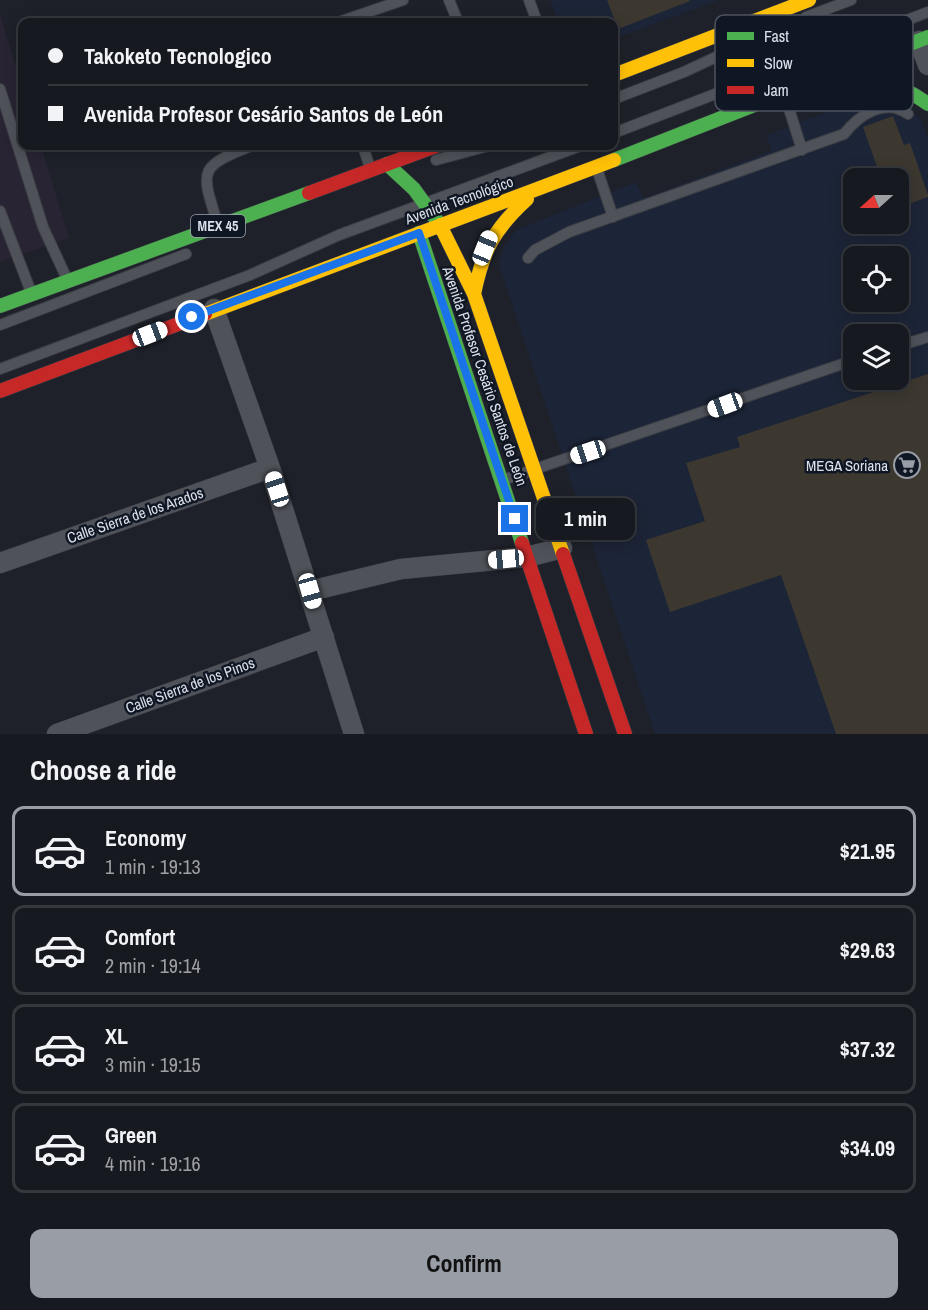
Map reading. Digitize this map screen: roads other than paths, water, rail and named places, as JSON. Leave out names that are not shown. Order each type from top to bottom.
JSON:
[{"type":"main road","points":[[755,15],[778,5],[809,0]]},
{"type":"main road","points":[[618,73],[715,32]]},
{"type":"main road","points":[[913,92],[928,104]]},
{"type":"main road","name":"Avenida Tecnológico","points":[[0,391],[740,111]]},
{"type":"main road","name":"MEX 45","points":[[0,306],[425,150]]},
{"type":"main road","name":"Avenida Profesor Cesário Santos de León","points":[[387,164],[426,204],[440,225],[474,294],[625,734]]},
{"type":"main road","points":[[474,294],[480,261],[491,235],[501,222],[539,189]]},
{"type":"main road","name":"Avenida Profesor Cesário Santos de León","points":[[419,233],[586,734]]},
{"type":"street","points":[[923,39],[928,65]]},
{"type":"street","points":[[214,309],[270,468],[354,734]]},
{"type":"street","name":"Calle Sierra de los Arados","points":[[0,563],[270,468]]},
{"type":"street","points":[[310,591],[400,569],[527,557],[562,548]]},
{"type":"street","name":"Calle Sierra de los Pinos","points":[[57,734],[324,637]]},
{"type":"lane","points":[[351,18],[403,0]]},
{"type":"lane","points":[[449,0],[456,18]]},
{"type":"lane","points":[[529,0],[536,18]]},
{"type":"lane","points":[[810,15],[850,0]]},
{"type":"lane","points":[[913,18],[928,12]]},
{"type":"lane","points":[[618,97],[715,58]]},
{"type":"lane","points":[[0,89],[18,147]]},
{"type":"lane","points":[[618,131],[715,94]]},
{"type":"lane","points":[[789,111],[802,150]]},
{"type":"lane","points":[[528,258],[535,250],[569,232],[844,134],[856,118],[873,111]]},
{"type":"lane","points":[[904,111],[908,114]]},
{"type":"lane","points":[[19,150],[43,227],[68,282]]},
{"type":"lane","points":[[218,226],[205,178],[208,169],[222,157],[240,150]]},
{"type":"lane","points":[[364,150],[370,169]]},
{"type":"lane","points":[[426,164],[474,150]]},
{"type":"lane","points":[[0,369],[250,275],[339,235],[569,150]]},
{"type":"lane","points":[[596,167],[613,217]]},
{"type":"lane","points":[[0,212],[32,294]]},
{"type":"lane","points":[[0,325],[198,250]]},
{"type":"lane","points":[[923,339],[928,332]]},
{"type":"lane","points":[[503,480],[843,364]]},
{"type":"place","name":"MEGA Soriana","points":[[907,465]]}]
